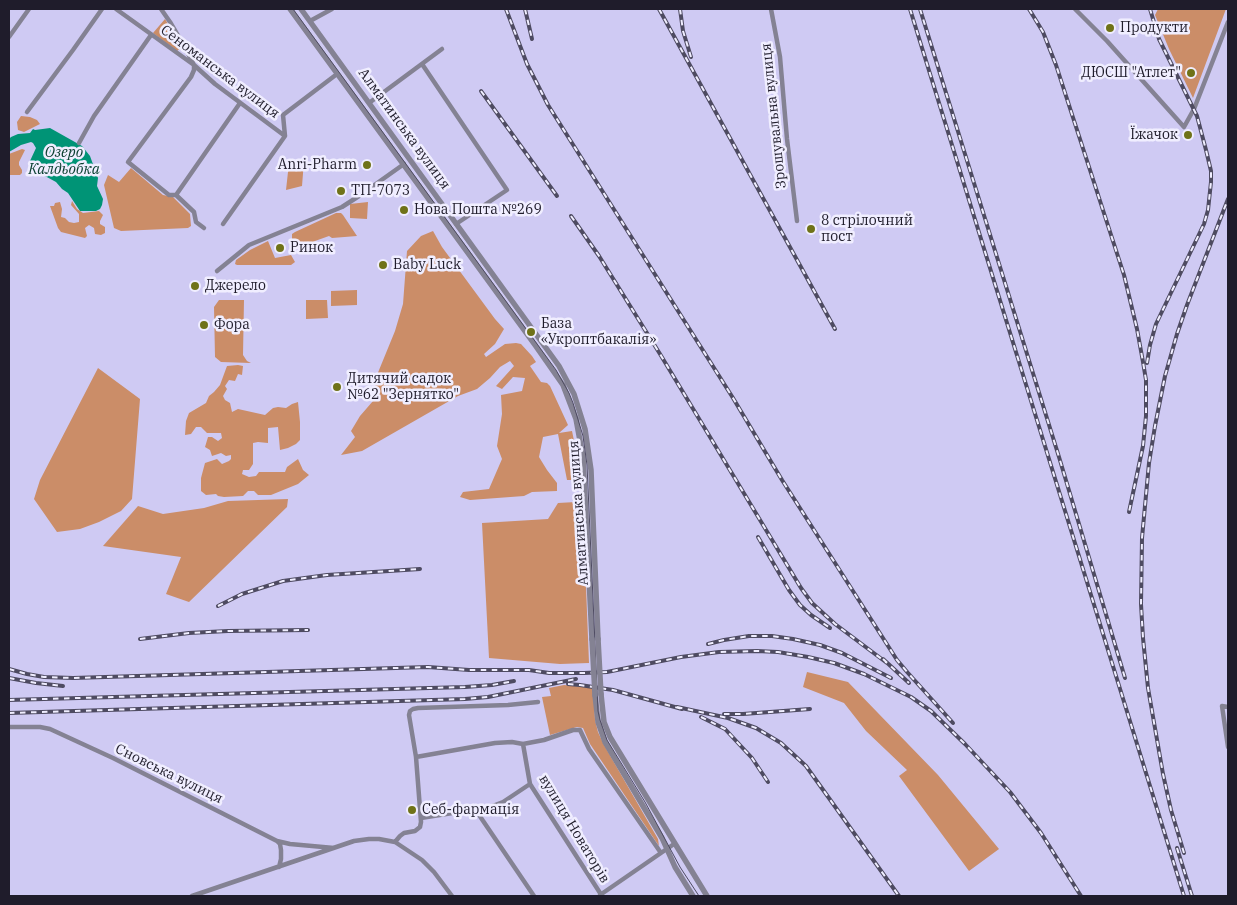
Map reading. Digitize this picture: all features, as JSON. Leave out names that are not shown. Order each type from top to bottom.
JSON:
[{"type":"street","points":[[9,37],[29,9]]},
{"type":"street","points":[[27,112],[102,9]]},
{"type":"street","name":"Сеноманська вулиця","points":[[116,9],[194,65],[215,84],[286,136]]},
{"type":"street","points":[[161,9],[194,65],[194,70],[192,77],[128,162],[169,195],[176,195],[194,212],[196,222],[204,228]]},
{"type":"street","name":"Алматинська вулиця","points":[[290,9],[563,385],[576,419],[585,470],[598,694],[604,722],[610,737],[707,896]]},
{"type":"street","name":"Алматинська вулиця","points":[[301,9],[559,366],[578,404],[585,429],[591,470],[595,639]]},
{"type":"street","points":[[310,21],[332,9]]},
{"type":"street","name":"Зрошувальна вулиця","points":[[772,9],[780,57],[797,221]]},
{"type":"street","points":[[1075,9],[1107,41],[1184,127],[1194,109],[1228,22]]},
{"type":"street","points":[[79,143],[94,116],[151,35]]},
{"type":"street","points":[[369,103],[442,49]]},
{"type":"street","points":[[422,64],[507,190],[456,224]]},
{"type":"street","points":[[223,224],[286,136],[283,114],[337,74]]},
{"type":"street","points":[[176,195],[240,103]]},
{"type":"street","points":[[216,271],[249,245],[342,206],[404,164]]},
{"type":"street","name":"Алматинська вулиця","points":[[598,694],[596,711],[601,734],[662,838],[664,851]]},
{"type":"street","points":[[395,842],[404,833],[420,827],[421,818],[416,757],[409,715],[412,709],[538,702]]},
{"type":"street","points":[[1228,707],[1222,706],[1228,747]]},
{"type":"street","name":"Сновська вулиця","points":[[9,727],[40,727],[50,729],[120,761],[277,841],[334,848]]},
{"type":"street","name":"Алматинська вулиця","points":[[523,744],[544,740],[573,730],[580,730],[589,748],[664,851],[693,896]]},
{"type":"street","points":[[416,757],[495,744],[512,742],[523,744]]},
{"type":"street","name":"вулиця Новаторів","points":[[523,744],[530,784],[600,896]]},
{"type":"street","points":[[421,818],[490,807],[503,802],[530,784]]},
{"type":"street","points":[[475,809],[534,896]]},
{"type":"street","points":[[192,896],[334,848],[369,839],[379,839],[395,842],[422,860],[434,872],[452,896]]},
{"type":"street","points":[[277,841],[280,844],[281,850],[279,867]]},
{"type":"street","points":[[600,896],[674,844]]},
{"type":"shaded area","name":"ДЮСШ \"Атлет\"","points":[[1158,9],[1226,9],[1193,98],[1155,15]]},
{"type":"shaded area","points":[[165,19],[182,47],[177,51],[153,33]]},
{"type":"shaded area","points":[[21,116],[30,117],[37,120],[40,124],[24,132],[18,130],[17,122]]},
{"type":"shaded area","points":[[22,149],[25,150],[19,165],[22,173],[20,175],[9,175],[9,154]]},
{"type":"shaded area","points":[[304,161],[302,186],[286,190],[289,163]]},
{"type":"shaded area","points":[[131,168],[163,195],[173,197],[190,214],[191,226],[188,228],[121,231],[114,228],[104,185],[108,175],[119,182]]},
{"type":"shaded area","points":[[72,201],[77,209],[83,213],[99,211],[103,215],[100,224],[105,227],[105,233],[101,235],[95,234],[94,228],[89,225],[85,228],[87,236],[85,238],[61,232],[50,206],[60,202],[62,209],[61,217],[69,222],[79,222],[79,214],[71,205]]},
{"type":"shaded area","points":[[368,202],[367,219],[350,218],[350,204]]},
{"type":"shaded area","points":[[336,213],[343,215],[357,236],[332,238],[329,236],[310,244],[294,245],[292,234]]},
{"type":"shaded area","points":[[433,231],[442,247],[504,329],[495,344],[484,354],[486,357],[505,344],[521,344],[536,362],[530,366],[541,382],[547,383],[550,386],[568,425],[559,433],[572,431],[578,460],[578,480],[567,480],[558,434],[543,437],[539,457],[557,483],[557,491],[532,492],[524,496],[470,500],[460,497],[463,492],[489,489],[502,459],[497,446],[502,414],[501,395],[522,391],[525,378],[513,377],[502,389],[496,386],[514,366],[510,361],[500,367],[477,389],[458,396],[362,451],[341,455],[355,437],[351,431],[360,416],[373,401],[377,375],[395,331],[403,304],[407,251],[421,236]]},
{"type":"shaded area","points":[[268,241],[275,258],[291,255],[295,262],[291,265],[235,264],[236,260],[250,250]]},
{"type":"shaded area","points":[[357,290],[357,305],[331,306],[331,291]]},
{"type":"shaded area","points":[[219,300],[244,300],[243,355],[251,363],[221,362],[215,357],[214,307]]},
{"type":"shaded area","points":[[306,300],[327,300],[328,318],[306,319]]},
{"type":"shaded area","points":[[227,366],[243,366],[242,375],[238,374],[235,381],[229,380],[225,386],[227,389],[223,396],[230,403],[232,412],[238,409],[265,415],[273,408],[286,408],[298,402],[300,440],[288,448],[280,450],[278,427],[268,428],[268,443],[253,443],[253,464],[249,470],[243,470],[242,474],[249,477],[256,476],[259,472],[285,472],[287,467],[298,459],[303,470],[309,475],[298,484],[271,495],[258,495],[254,491],[248,491],[243,496],[224,497],[216,494],[206,495],[201,491],[201,478],[205,463],[217,459],[222,464],[231,459],[231,455],[226,456],[221,453],[212,456],[210,450],[205,447],[208,437],[218,441],[222,438],[221,433],[207,433],[201,427],[196,427],[191,434],[185,435],[186,421],[189,413],[206,403],[209,396],[220,385]]},
{"type":"shaded area","points":[[98,368],[140,399],[132,499],[121,511],[99,522],[80,529],[57,532],[34,499],[40,480]]},
{"type":"shaded area","points":[[288,499],[287,507],[189,602],[166,594],[181,557],[103,546],[138,506],[163,514],[204,508],[228,501]]},
{"type":"shaded area","points":[[576,502],[581,504],[583,510],[589,663],[560,664],[489,658],[482,523],[548,519],[558,503]]},
{"type":"shaded area","points":[[807,672],[848,682],[938,775],[999,849],[969,871],[899,776],[907,770],[866,731],[844,703],[803,687]]},
{"type":"shaded area","points":[[564,685],[593,688],[595,720],[598,732],[658,839],[659,846],[590,744],[583,728],[577,727],[550,735],[542,697],[551,696],[549,688]]},
{"type":"water","name":"Озеро Калдьобка","points":[[50,128],[82,146],[90,156],[98,178],[97,186],[103,199],[100,209],[96,211],[80,211],[68,193],[56,182],[32,169],[30,161],[36,148],[33,143],[21,145],[9,152],[9,139],[11,137],[30,133],[33,129]]},
{"type":"tram line","points":[[293,9],[556,370],[569,393],[583,436],[587,465],[598,711],[600,720],[607,740],[645,802],[680,867],[699,896]]},
{"type":"railway","points":[[506,9],[527,64],[548,105],[733,398],[782,480],[897,660],[953,723]]},
{"type":"railway","points":[[525,9],[532,39]]},
{"type":"railway","points":[[659,9],[835,329]]},
{"type":"railway","points":[[680,9],[683,31],[691,57]]},
{"type":"railway","points":[[910,9],[1184,896]]},
{"type":"railway","points":[[920,9],[1059,457],[1125,678]]},
{"type":"railway","points":[[1029,9],[1043,32],[1056,65],[1124,275],[1137,329],[1146,380],[1146,416],[1143,446],[1129,512]]},
{"type":"railway","points":[[1147,363],[1156,324],[1204,224],[1208,210],[1211,182],[1211,171],[1197,116],[1159,39],[1150,9]]},
{"type":"railway","points":[[481,91],[557,196]]},
{"type":"railway","points":[[1184,853],[1171,810],[1163,774],[1148,688],[1141,604],[1142,538],[1149,463],[1165,376],[1187,305],[1228,199]]},
{"type":"railway","points":[[571,216],[599,256],[660,354],[801,588],[812,603],[835,624],[887,663]]},
{"type":"railway","points":[[758,537],[800,605],[830,628]]},
{"type":"railway","points":[[218,606],[242,594],[283,581],[327,575],[420,569]]},
{"type":"railway","points":[[140,639],[189,633],[308,630]]},
{"type":"railway","points":[[708,644],[749,636],[772,636],[793,639],[820,645],[842,653],[891,678]]},
{"type":"railway","points":[[9,669],[44,677],[73,678],[428,667],[584,673],[607,672],[681,657],[719,652],[778,652],[808,657],[834,663],[864,674],[911,697],[931,711],[1010,792],[1041,833],[1081,896]]},
{"type":"railway","points":[[883,659],[909,683]]},
{"type":"railway","points":[[9,678],[63,686]]},
{"type":"railway","points":[[9,713],[465,699],[488,697],[576,679]]},
{"type":"railway","points":[[9,700],[465,687],[514,681]]},
{"type":"railway","points":[[568,684],[613,690],[682,709]]},
{"type":"railway","points":[[677,707],[728,718],[756,728],[781,743],[806,766],[899,896]]},
{"type":"railway","points":[[724,714],[810,709]]},
{"type":"railway","points":[[701,717],[725,729],[752,758],[768,782]]},
{"type":"railway","points":[[1177,848],[1192,896]]},
{"type":"place","name":"Продукти","points":[[1110,28]]},
{"type":"place","name":"ДЮСШ \"Атлет\"","points":[[1191,73]]},
{"type":"place","name":"Їжачок","points":[[1188,135]]},
{"type":"place","name":"Anri-Pharm","points":[[367,165]]},
{"type":"place","name":"ТП-7073","points":[[341,191]]},
{"type":"place","name":"Нова Пошта №269","points":[[404,210]]},
{"type":"place","name":"8 стрілочний пост","points":[[811,229]]},
{"type":"place","name":"Ринок","points":[[280,248]]},
{"type":"place","name":"Baby Luck","points":[[383,265]]},
{"type":"place","name":"Джерело","points":[[195,286]]},
{"type":"place","name":"Фора","points":[[204,325]]},
{"type":"place","name":"База «Укроптбакалія»","points":[[531,332]]},
{"type":"place","name":"Дитячий садок №62 \"Зернятко\"","points":[[337,387]]},
{"type":"place","name":"Себ-фармація","points":[[412,810]]}]
